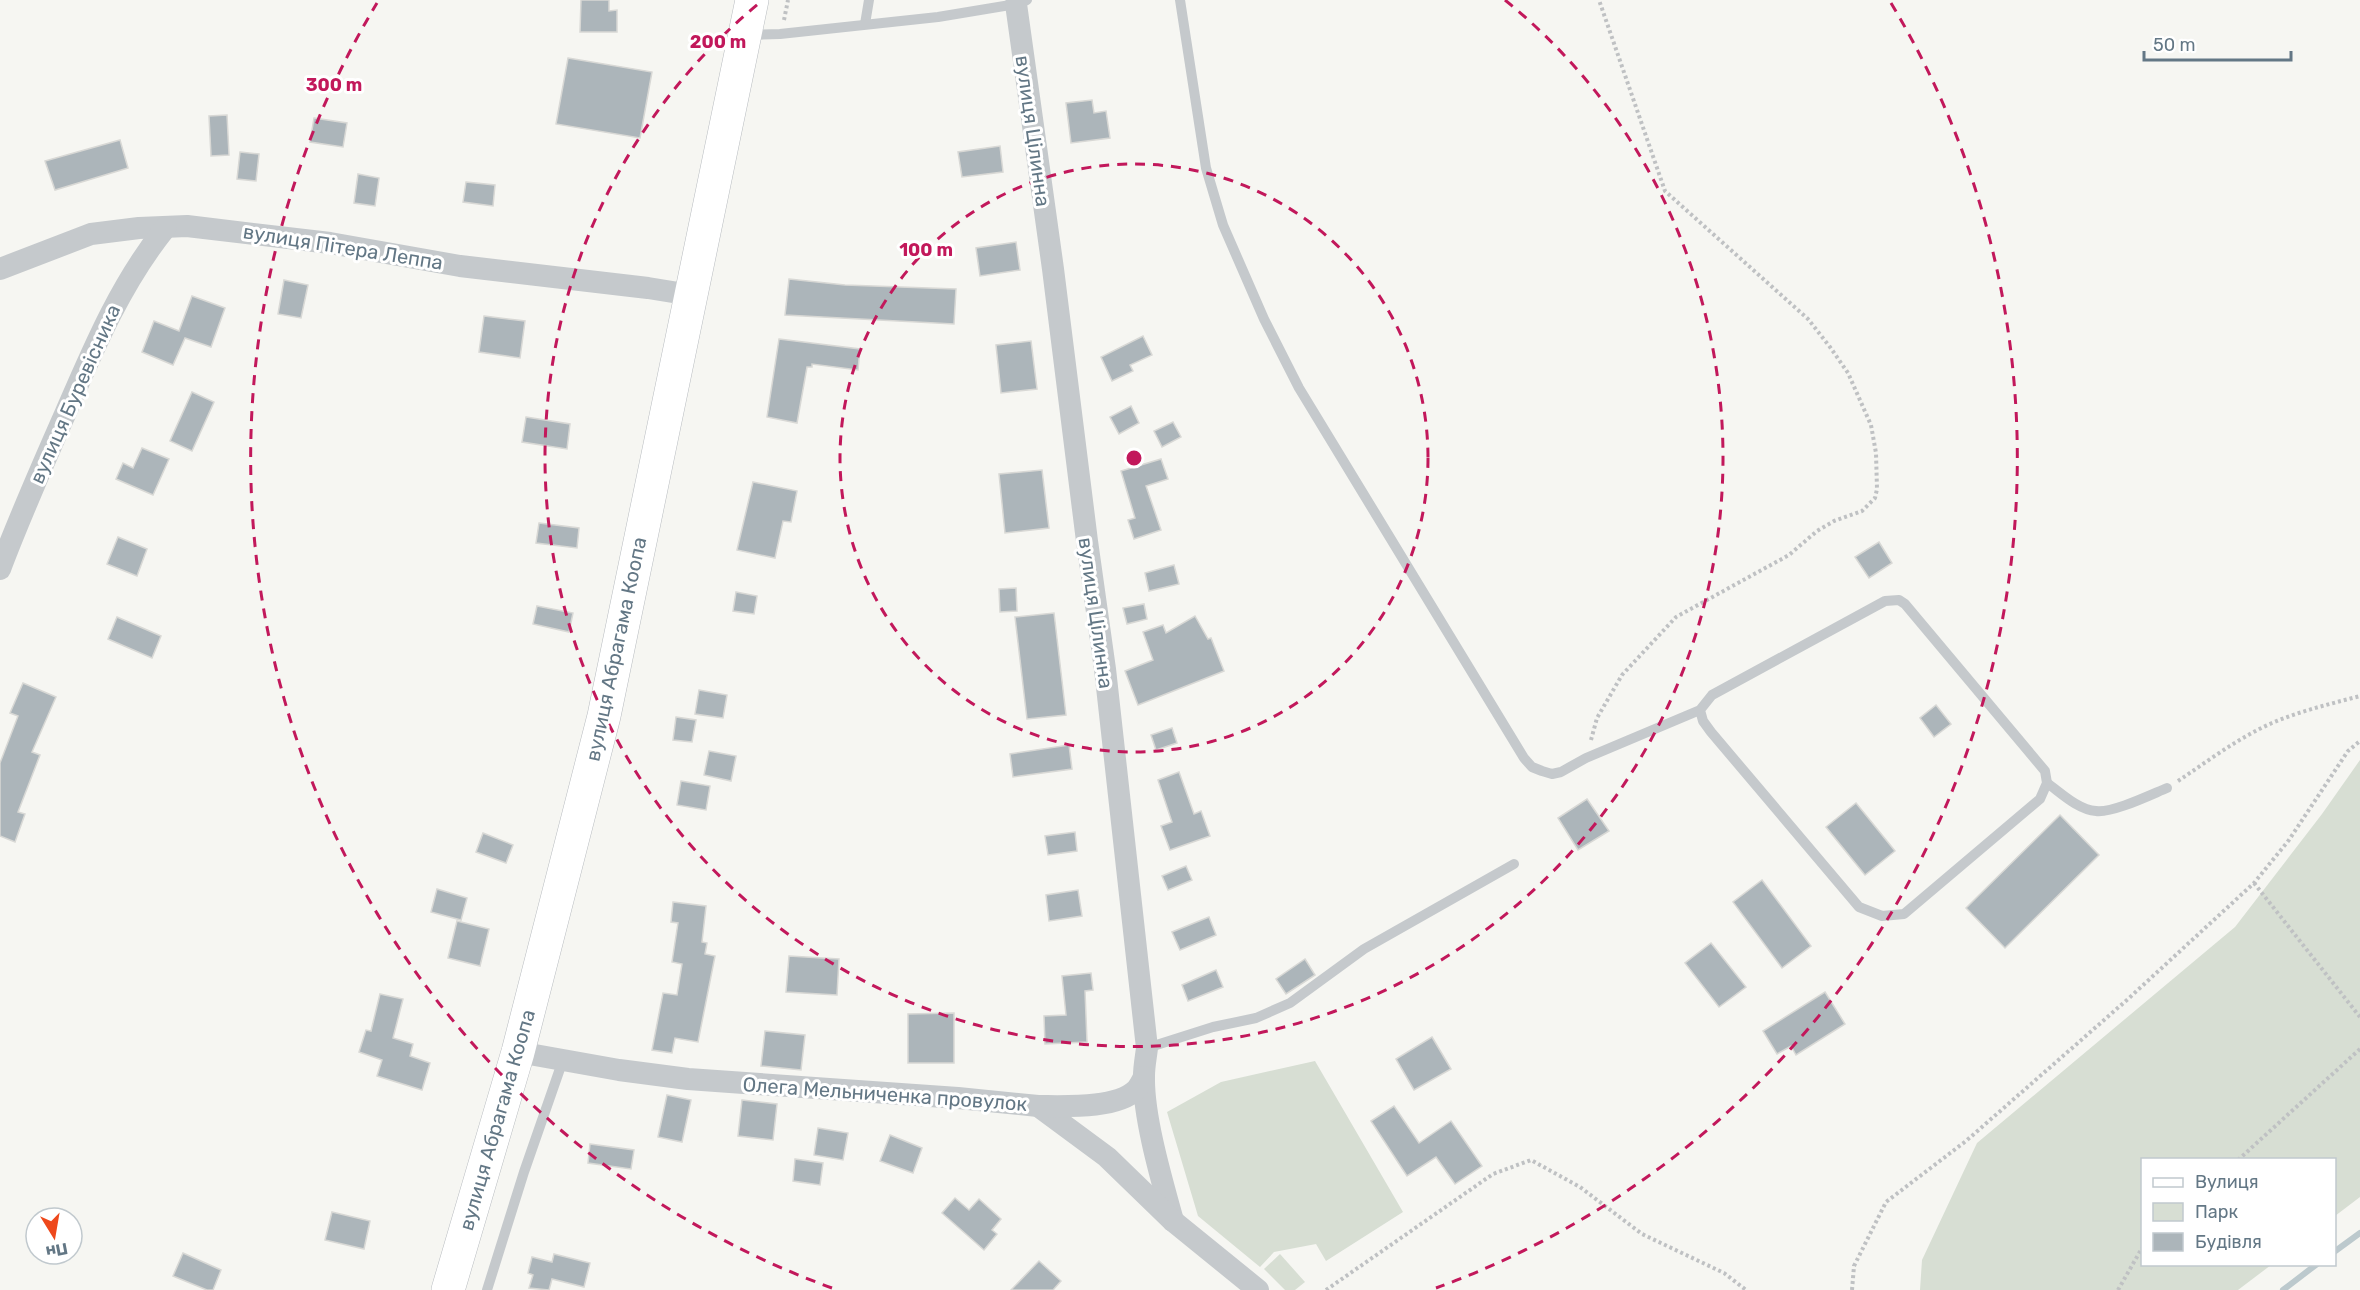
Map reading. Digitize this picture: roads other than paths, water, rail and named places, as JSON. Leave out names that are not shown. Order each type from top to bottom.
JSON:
[{"type":"main road","name":"вулиця Абрагама Коопа","points":[[448,1290],[518,1052],[604,716],[752,0]]},
{"type":"street","name":"вулиця Цілинна","points":[[1022,2],[1086,541],[1105,669],[1147,1048],[1144,1077],[1150,1123],[1173,1221]]},
{"type":"street","name":"вулиця Пітера Леппа","points":[[0,269],[91,234],[131,228],[187,226],[330,243],[460,266],[691,295]]},
{"type":"street","name":"вулиця Буревісника","points":[[0,569],[22,511],[97,338],[143,256],[166,227]]},
{"type":"street","name":"Олега Мельниченка провулок","points":[[518,1052],[688,1079],[958,1098],[1038,1106],[1107,1157],[1173,1221],[1258,1290]]},
{"type":"street","points":[[1038,1106],[1091,1106],[1107,1102],[1136,1090],[1144,1077]]},
{"type":"lane","points":[[865,24],[869,0]]},
{"type":"lane","points":[[1180,0],[1206,168],[1223,225],[1264,319],[1299,388],[1524,758],[1532,767],[1552,774],[1561,772],[1586,758],[1700,710],[1712,695],[1885,601],[1899,600],[1905,604],[2045,771],[2047,783],[2040,799],[1904,914],[1882,916],[1859,907],[1711,732],[1703,721],[1700,710]]},
{"type":"lane","points":[[744,35],[780,34],[938,17],[1022,2]]},
{"type":"lane","points":[[2047,783],[2084,808],[2096,812],[2124,805],[2167,788]]},
{"type":"lane","points":[[1147,1048],[1213,1027],[1256,1018],[1290,1003],[1364,949],[1515,864]]},
{"type":"lane","points":[[487,1290],[524,1172],[563,1060]]},
{"type":"waterway","points":[[2336,1251],[2360,1233]]},
{"type":"waterway","points":[[2283,1290],[2314,1266]]}]
